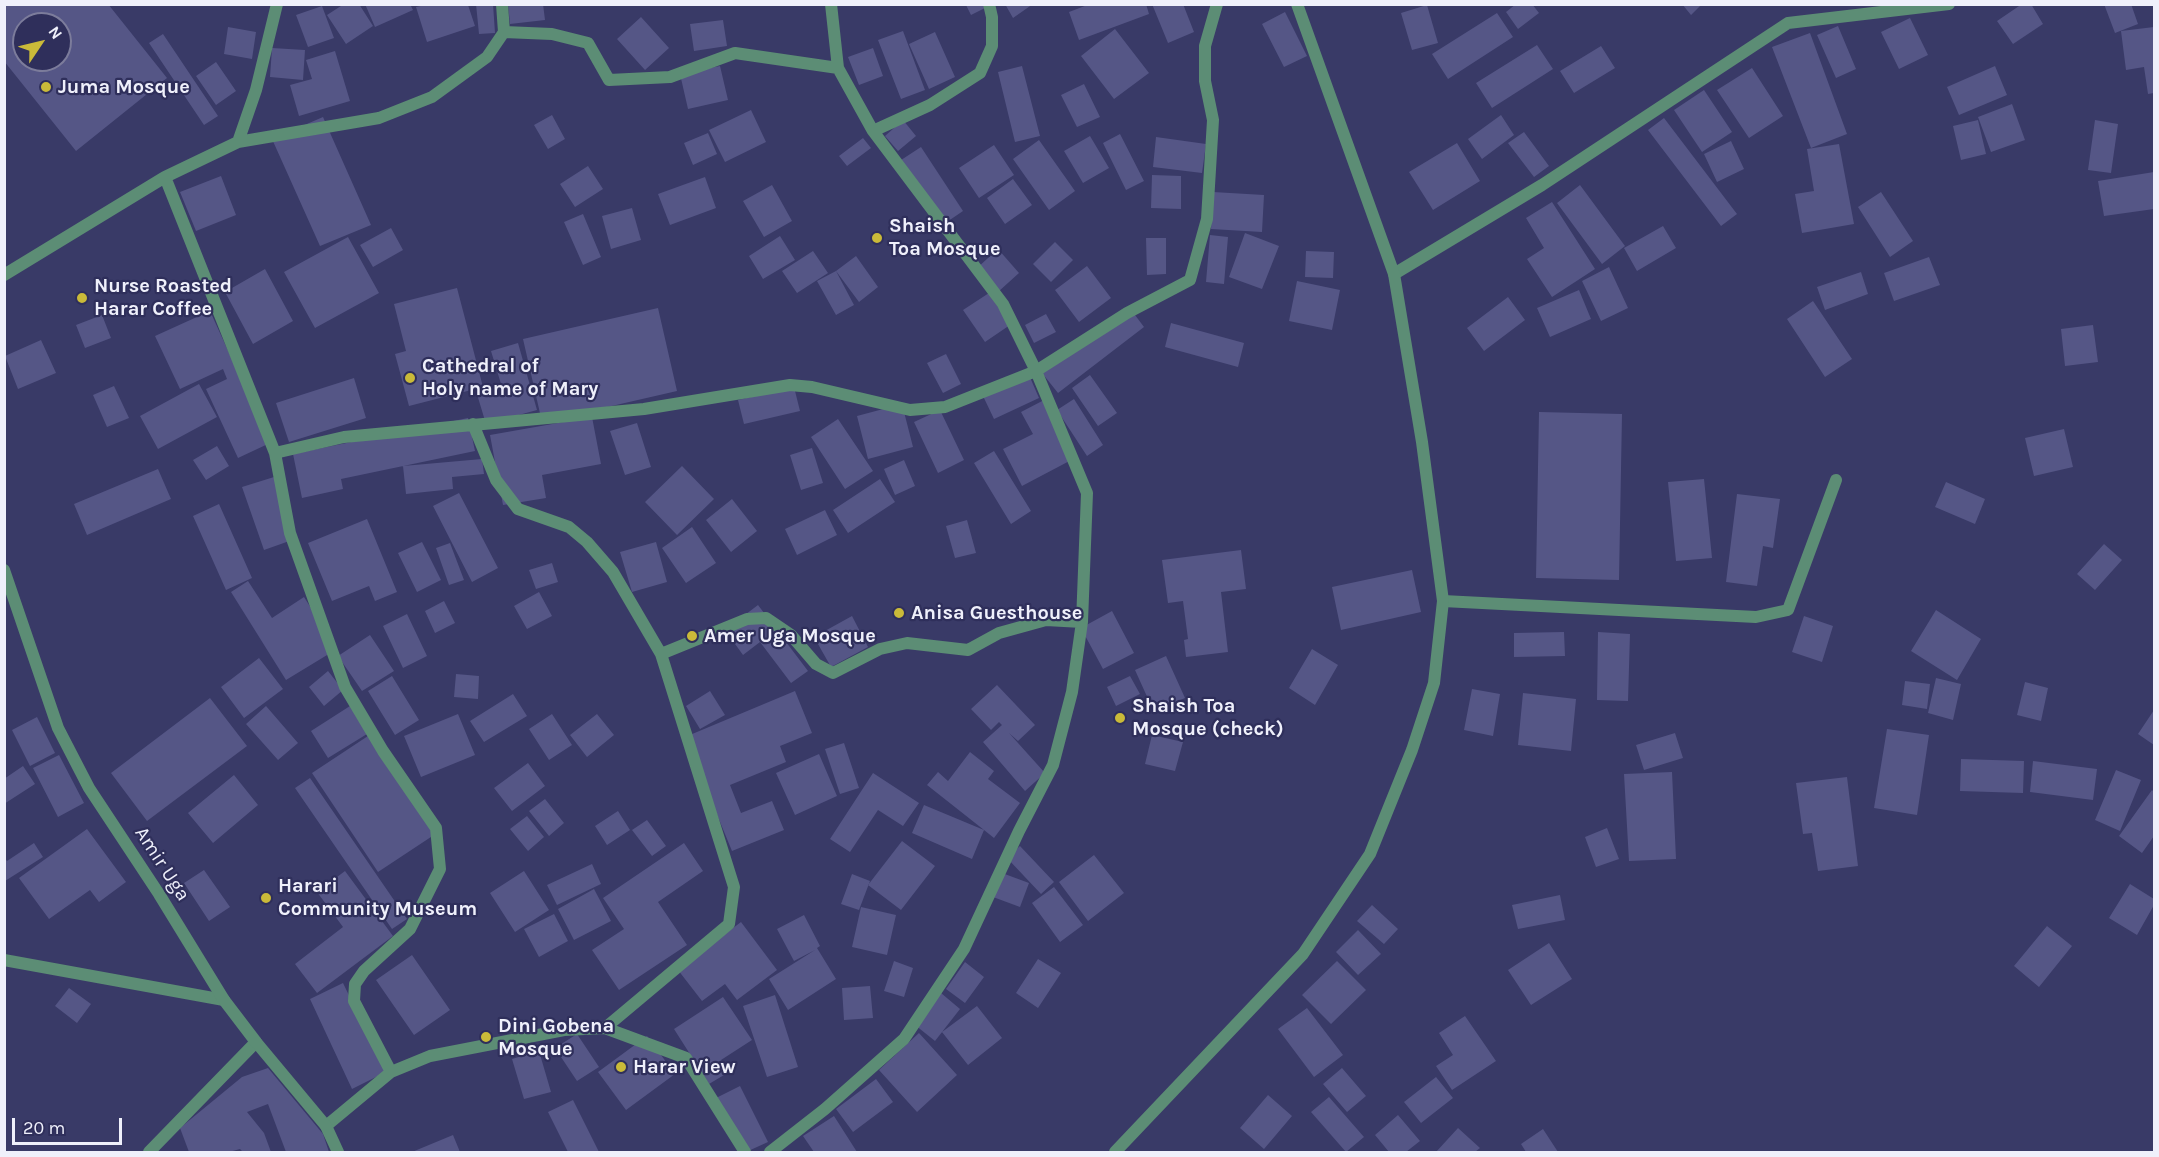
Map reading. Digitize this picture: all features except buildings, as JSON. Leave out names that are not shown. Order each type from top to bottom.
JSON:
[{"type":"street","points":[[238,142],[256,90],[277,4]]},
{"type":"street","points":[[4,275],[165,177],[238,142],[379,118],[432,97],[487,57],[504,32],[502,4]]},
{"type":"street","points":[[770,1152],[825,1109],[904,1039],[964,949],[1019,831],[1053,765],[1072,692],[1082,622],[1087,493],[1036,371],[1003,304],[873,131],[838,68],[831,4]]},
{"type":"street","points":[[873,131],[930,105],[980,74],[992,46],[992,17],[988,4]]},
{"type":"street","points":[[275,453],[344,437],[644,409],[790,385],[812,387],[910,410],[945,407],[1036,371],[1127,313],[1190,280],[1207,219],[1213,120],[1205,81],[1205,46],[1218,4]]},
{"type":"street","points":[[1115,1152],[1303,954],[1370,854],[1412,750],[1434,683],[1443,601],[1422,442],[1394,274],[1296,4]]},
{"type":"street","points":[[1394,274],[1542,185],[1788,23],[1949,4]]},
{"type":"street","points":[[504,32],[552,34],[588,43],[609,80],[670,77],[735,53],[838,68]]},
{"type":"street","points":[[165,177],[275,453],[290,533],[345,687],[383,751],[436,828],[440,869],[410,929],[364,971],[354,984],[354,1001],[391,1072]]},
{"type":"street","points":[[473,424],[496,480],[518,509],[569,527],[587,542],[613,572],[661,654],[734,887],[729,924],[605,1028]]},
{"type":"street","points":[[1443,601],[1756,617],[1788,610],[1836,480]]},
{"type":"street","name":"Amir Uga","points":[[4,570],[58,728],[89,788],[159,894],[224,1000],[326,1126],[338,1152]]},
{"type":"street","points":[[661,654],[747,619],[766,618],[791,635],[816,664],[833,673],[880,649],[908,643],[968,650],[999,633],[1046,620],[1082,622]]},
{"type":"street","points":[[4,960],[224,1000]]},
{"type":"street","points":[[326,1126],[391,1072],[430,1056],[564,1030],[605,1028],[686,1058],[745,1152]]},
{"type":"street","points":[[149,1152],[256,1042]]},
{"type":"place","name":"Juma Mosque","points":[[46,87]]},
{"type":"place","name":"Shaish Toa Mosque","points":[[877,238]]},
{"type":"place","name":"Nurse Roasted Harar Coffee","points":[[82,298]]},
{"type":"place","name":"Cathedral of Holy name of Mary","points":[[410,378]]},
{"type":"place","name":"Anisa Guesthouse","points":[[899,613]]},
{"type":"place","name":"Amer Uga Mosque","points":[[692,636]]},
{"type":"place","name":"Shaish Toa Mosque (check)","points":[[1120,718]]},
{"type":"place","name":"Harari Community Museum","points":[[266,898]]},
{"type":"place","name":"Dini Gobena Mosque","points":[[486,1037]]},
{"type":"place","name":"Harar View","points":[[621,1067]]}]
